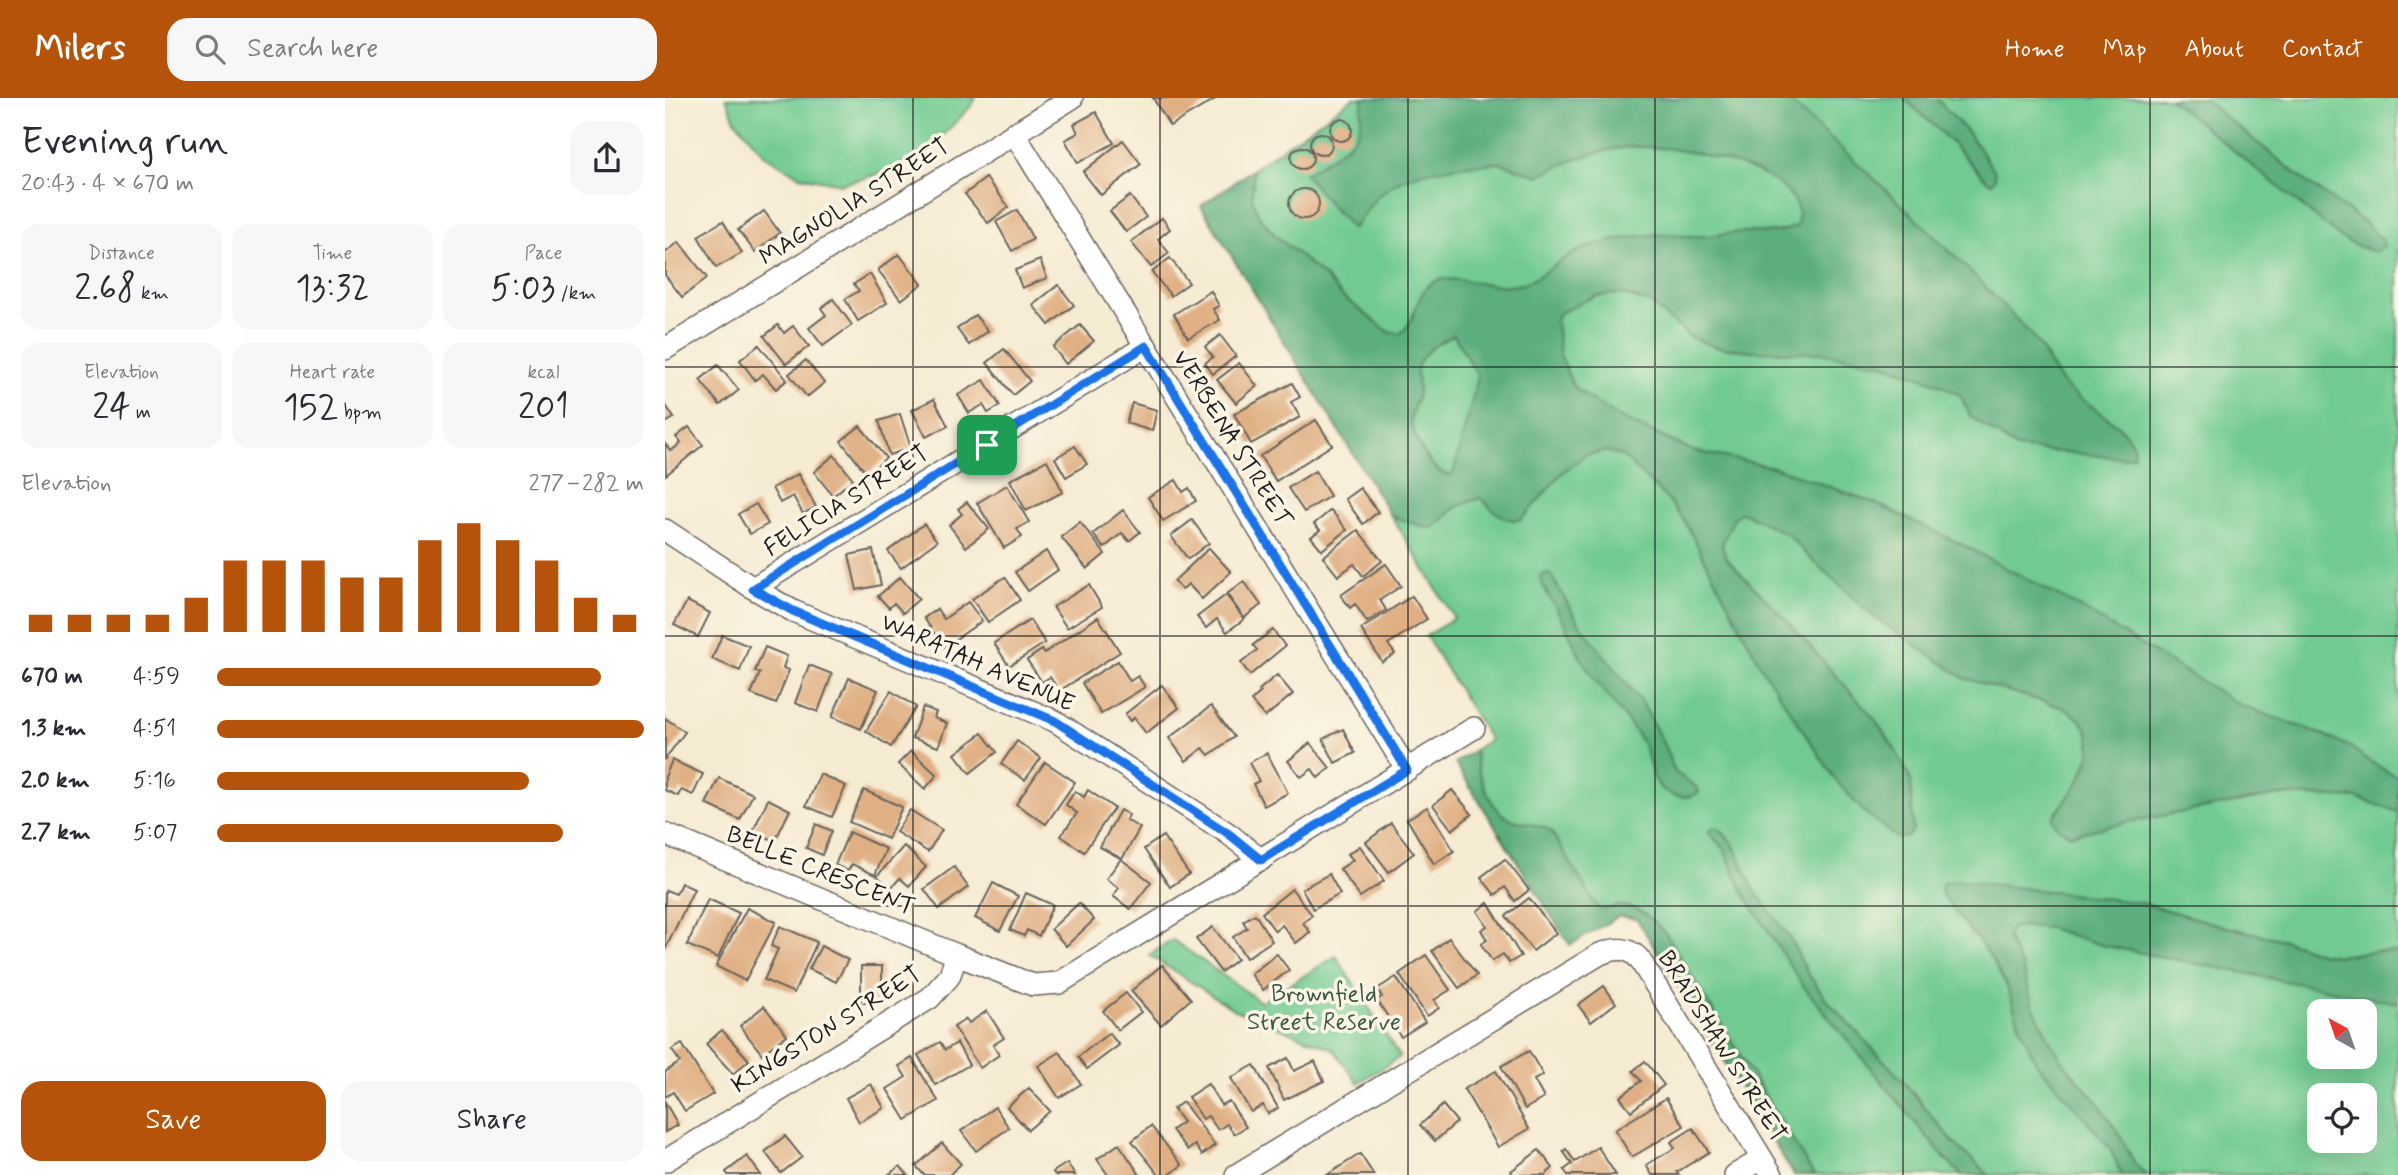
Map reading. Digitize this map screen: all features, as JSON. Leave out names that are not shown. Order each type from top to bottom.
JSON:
[{"type":"street","name":"MAGNOLIA STREET","points":[[665,349],[1072,98]]},
{"type":"street","name":"VERBENA STREET","points":[[1014,133],[1407,770]]},
{"type":"street","name":"FELICIA STREET","points":[[753,589],[1146,346]]},
{"type":"street","name":"WARATAH AVENUE","points":[[665,530],[753,589],[803,615],[1055,721],[1229,834],[1261,860]]},
{"type":"street","points":[[957,955],[1033,985],[1059,983],[1474,729]]},
{"type":"street","name":"BELLE CRESCENT","points":[[665,834],[957,955]]},
{"type":"street","name":"BRADSHAW STREET","points":[[1236,1175],[1600,954],[1625,950],[1632,951],[1640,960],[1767,1167]]},
{"type":"street","name":"KINGSTON STREET","points":[[665,1161],[930,998],[949,977],[957,955]]},
{"type":"street","points":[[1735,1175],[1767,1167]]},
{"type":"green space","points":[[726,98],[976,98],[932,147],[890,171],[841,184],[800,176],[765,156],[735,120]]},
{"type":"green space","points":[[1353,98],[2398,98],[2398,1175],[1794,1175],[1637,919],[1619,916],[1570,945],[1455,763],[1490,740],[1426,636],[1454,618],[1201,206]]},
{"type":"green space","points":[[1364,98],[1786,98],[1905,208],[1992,294],[2036,341],[2063,384],[2107,417],[2128,437],[2133,446],[2133,456],[2124,458],[2016,448],[1971,417],[1960,395],[1934,382],[1883,364],[1821,353],[1716,347],[1690,337],[1650,303],[1621,294],[1595,296],[1558,314],[1556,322],[1560,355],[1573,386],[1625,420],[1694,451],[1774,467],[1875,503],[1963,545],[2081,608],[2242,706],[2351,747],[2369,761],[2398,777],[2398,812],[2357,798],[2279,795],[2067,834],[2057,827],[2052,818],[2073,791],[2088,760],[2090,745],[2087,731],[2078,718],[2061,707],[1964,678],[1874,617],[1787,534],[1740,513],[1734,518],[1722,544],[1726,558],[1790,624],[1874,718],[1895,749],[1911,780],[1913,831],[1907,837],[1897,838],[1863,811],[1837,782],[1763,670],[1686,524],[1670,502],[1624,457],[1607,451],[1586,455],[1562,473],[1522,519],[1504,518],[1480,498],[1456,507],[1434,527],[1427,528],[1391,516],[1201,206],[1254,169],[1252,198],[1259,216],[1274,234],[1326,278],[1341,295],[1389,332],[1399,334],[1410,322],[1424,291],[1438,280],[1517,285],[1532,280],[1572,254],[1600,244],[1656,234],[1701,236],[1778,231],[1797,226],[1798,214],[1794,199],[1779,184],[1740,165],[1692,152],[1630,147],[1583,157],[1538,176],[1501,163],[1467,165],[1419,173],[1395,183],[1376,198],[1353,229],[1305,174],[1335,154],[1354,137],[1359,127]],"holes":[[[1454,335],[1478,377],[1453,474],[1446,474],[1439,471],[1427,457],[1412,425],[1418,393],[1418,365],[1430,349]]]},
{"type":"green space","points":[[1904,98],[1936,98],[1969,134],[1994,170],[1995,179],[1992,183],[1986,180],[1951,142]]},
{"type":"green space","points":[[2169,98],[2202,98],[2305,181],[2364,222],[2382,240],[2384,246],[2375,252],[2341,238]]},
{"type":"green space","points":[[1546,573],[1551,575],[1579,623],[1644,706],[1675,772],[1699,792],[1678,797],[1664,790],[1656,782],[1642,742],[1587,668],[1546,592],[1540,577]]},
{"type":"green space","points":[[1475,750],[1486,791],[1498,809],[1513,820],[1538,825],[1551,831],[1598,908],[1633,908],[1651,919],[1666,934],[1814,1175],[1794,1175],[1637,919],[1619,916],[1570,945],[1455,763]]},
{"type":"green space","points":[[1714,827],[1722,831],[1733,844],[1755,891],[1790,938],[1807,972],[1826,999],[1904,1082],[1954,1143],[1989,1175],[1962,1175],[1946,1160],[1803,986],[1742,890],[1724,849],[1708,832]]},
{"type":"green space","points":[[1957,880],[2142,903],[2338,956],[2376,951],[2398,952],[2398,1003],[2101,945],[2049,928],[2012,928],[2007,934],[2010,944],[2022,967],[2033,1006],[2052,1045],[2097,1101],[2135,1164],[2146,1175],[2122,1175],[2110,1149],[2037,1064],[2020,1027],[2007,987],[1988,953],[1942,895],[1943,883]]},
{"type":"green space","name":"Brownfield Street Reserve","points":[[1173,940],[1261,1002],[1336,956],[1400,1057],[1358,1083],[1333,1049],[1235,1010],[1149,955]]},
{"type":"building","points":[[1153,98],[1217,98],[1170,126]]},
{"type":"building","points":[[1096,112],[1114,143],[1078,163],[1065,140],[1078,133],[1074,124]]},
{"type":"building","points":[[1341,119],[1349,122],[1352,130],[1349,138],[1341,141],[1333,138],[1330,130],[1333,122]]},
{"type":"building","points":[[1321,133],[1329,136],[1332,144],[1329,152],[1321,155],[1313,152],[1310,144],[1313,136]]},
{"type":"building","points":[[1123,140],[1141,164],[1101,195],[1083,172]]},
{"type":"building","points":[[1302,147],[1310,150],[1313,158],[1310,166],[1302,169],[1294,166],[1291,158],[1294,150]]},
{"type":"building","points":[[986,178],[1009,207],[988,223],[965,194]]},
{"type":"building","points":[[1304,189],[1315,193],[1319,204],[1315,215],[1304,219],[1293,215],[1289,204],[1293,193]]},
{"type":"building","points":[[1130,196],[1146,217],[1126,232],[1110,211]]},
{"type":"building","points":[[1017,210],[1033,239],[1012,251],[996,222]]},
{"type":"building","points":[[764,211],[780,233],[755,252],[738,230]]},
{"type":"building","points":[[1162,218],[1170,229],[1158,239],[1169,253],[1151,267],[1131,242]]},
{"type":"building","points":[[723,221],[742,253],[716,268],[698,236]]},
{"type":"building","points":[[679,242],[707,278],[682,297],[665,275],[665,253]]},
{"type":"building","points":[[899,254],[922,284],[901,300],[878,270]]},
{"type":"building","points":[[1170,258],[1189,283],[1171,296],[1152,272]]},
{"type":"building","points":[[1040,260],[1047,278],[1022,288],[1015,270]]},
{"type":"building","points":[[870,274],[887,303],[858,321],[845,299],[859,291],[854,284]]},
{"type":"building","points":[[1058,285],[1074,305],[1049,325],[1033,305]]},
{"type":"building","points":[[1211,291],[1219,306],[1213,309],[1220,320],[1188,338],[1174,314]]},
{"type":"building","points":[[833,299],[852,325],[823,346],[809,328],[826,315],[821,308]]},
{"type":"building","points":[[975,315],[988,331],[969,345],[957,329]]},
{"type":"building","points":[[778,325],[784,333],[793,326],[809,346],[786,364],[764,336]]},
{"type":"building","points":[[1080,325],[1094,341],[1066,364],[1053,347]]},
{"type":"building","points":[[1220,335],[1236,356],[1213,374],[1205,363],[1213,357],[1205,347]]},
{"type":"building","points":[[759,345],[787,380],[776,389],[763,374],[755,380],[740,360]]},
{"type":"building","points":[[1004,349],[1030,381],[1013,395],[987,363]]},
{"type":"building","points":[[806,360],[824,383],[807,397],[789,374]]},
{"type":"building","points":[[1239,363],[1257,386],[1236,403],[1217,380]]},
{"type":"building","points":[[718,365],[739,390],[720,405],[700,380]]},
{"type":"building","points":[[984,380],[1000,406],[988,413],[983,405],[969,413],[958,395]]},
{"type":"building","points":[[1292,383],[1300,397],[1291,402],[1300,417],[1251,444],[1234,414]]},
{"type":"building","points":[[934,399],[948,426],[926,437],[912,410]]},
{"type":"building","points":[[1132,403],[1157,410],[1152,431],[1126,423]]},
{"type":"building","points":[[665,404],[674,418],[665,423]]},
{"type":"building","points":[[900,414],[911,448],[889,455],[879,421]]},
{"type":"building","points":[[1316,420],[1332,445],[1276,481],[1260,456]]},
{"type":"building","points":[[860,426],[886,458],[867,474],[841,441]]},
{"type":"building","points":[[689,427],[703,445],[666,475],[665,444],[671,451],[681,443],[676,437]]},
{"type":"building","points":[[1075,446],[1087,464],[1066,477],[1055,458]]},
{"type":"building","points":[[834,455],[853,479],[833,496],[814,472]]},
{"type":"building","points":[[1047,460],[1063,492],[1026,511],[1010,480]]},
{"type":"building","points":[[1315,471],[1330,496],[1304,512],[1288,488]]},
{"type":"building","points":[[798,474],[816,507],[803,514],[793,496],[780,503],[772,488]]},
{"type":"building","points":[[1176,480],[1183,492],[1189,488],[1196,501],[1163,521],[1148,497]]},
{"type":"building","points":[[1007,485],[1029,522],[1017,529],[1022,537],[1004,548],[977,503]]},
{"type":"building","points":[[1360,488],[1378,512],[1363,524],[1345,499]]},
{"type":"building","points":[[967,502],[989,529],[966,547],[949,525],[962,514],[958,509]]},
{"type":"building","points":[[756,504],[768,524],[750,534],[738,514]]},
{"type":"building","points":[[1123,510],[1140,532],[1129,541],[1122,533],[1104,548],[1093,534]]},
{"type":"building","points":[[1331,510],[1347,530],[1322,550],[1311,537],[1320,530],[1314,524]]},
{"type":"building","points":[[1192,520],[1209,543],[1188,559],[1171,536]]},
{"type":"building","points":[[1080,522],[1105,554],[1087,569],[1061,537]]},
{"type":"building","points":[[924,524],[937,541],[901,568],[888,551]]},
{"type":"building","points":[[1358,530],[1382,561],[1363,576],[1354,564],[1338,576],[1323,557]]},
{"type":"building","points":[[1209,548],[1231,572],[1202,599],[1188,584],[1182,590],[1174,581]]},
{"type":"building","points":[[873,550],[881,585],[857,590],[849,555]]},
{"type":"building","points":[[1046,551],[1058,570],[1028,591],[1015,572]]},
{"type":"building","points":[[1386,564],[1401,586],[1380,600],[1386,610],[1367,622],[1355,604],[1350,608],[1341,595]]},
{"type":"building","points":[[900,577],[919,599],[903,613],[894,603],[889,608],[878,596]]},
{"type":"building","points":[[1005,577],[1020,600],[988,622],[972,599]]},
{"type":"building","points":[[1244,581],[1261,605],[1244,618],[1227,594]]},
{"type":"building","points":[[1089,585],[1102,607],[1067,628],[1053,607]]},
{"type":"building","points":[[1226,595],[1244,619],[1227,632],[1217,619],[1206,628],[1197,617]]},
{"type":"building","points":[[1412,596],[1427,619],[1388,644],[1395,654],[1382,662],[1361,629]]},
{"type":"building","points":[[687,601],[710,613],[698,637],[674,625]]},
{"type":"building","points":[[968,602],[982,621],[944,647],[924,618],[937,609],[944,619]]},
{"type":"building","points":[[1098,617],[1120,652],[1059,691],[1050,677],[1042,682],[1027,660],[1042,650],[1044,653]]},
{"type":"building","points":[[1030,620],[1045,643],[1009,666],[994,643]]},
{"type":"building","points":[[1273,630],[1285,646],[1250,675],[1241,663],[1257,650],[1253,645]]},
{"type":"building","points":[[722,635],[749,646],[740,671],[712,659]]},
{"type":"building","points":[[765,647],[787,656],[783,668],[789,670],[776,704],[751,694],[760,673],[755,671]]},
{"type":"building","points":[[1118,661],[1130,681],[1138,676],[1145,687],[1101,714],[1082,683]]},
{"type":"building","points":[[809,665],[832,674],[818,712],[795,703]]},
{"type":"building","points":[[1277,675],[1293,694],[1265,717],[1251,701],[1261,692],[1259,690]]},
{"type":"building","points":[[849,678],[878,690],[861,729],[832,717]]},
{"type":"building","points":[[1162,685],[1179,708],[1146,733],[1134,718],[1130,721],[1125,714]]},
{"type":"building","points":[[891,691],[916,707],[891,747],[866,731]]},
{"type":"building","points":[[1211,706],[1234,737],[1209,755],[1203,748],[1186,761],[1169,738]]},
{"type":"building","points":[[923,707],[936,712],[934,718],[947,723],[938,747],[912,738]]},
{"type":"building","points":[[665,718],[685,732],[665,759]]},
{"type":"building","points":[[1343,729],[1355,753],[1335,763],[1323,739]]},
{"type":"building","points":[[982,733],[997,752],[970,773],[955,754]]},
{"type":"building","points":[[1017,741],[1041,758],[1025,780],[1001,764]]},
{"type":"building","points":[[1310,743],[1330,768],[1318,778],[1312,769],[1301,777],[1288,761]]},
{"type":"building","points":[[911,751],[937,775],[925,789],[898,764]]},
{"type":"building","points":[[1267,753],[1288,793],[1264,806],[1253,784],[1259,781],[1249,763]]},
{"type":"building","points":[[672,760],[703,774],[693,795],[681,790],[678,796],[665,790],[665,777]]},
{"type":"building","points":[[1045,762],[1075,782],[1046,824],[1016,804]]},
{"type":"building","points":[[820,774],[846,786],[832,817],[806,806]]},
{"type":"building","points":[[719,778],[753,794],[740,820],[706,804]]},
{"type":"building","points":[[864,790],[902,807],[888,839],[849,822]]},
{"type":"building","points":[[1088,790],[1114,808],[1084,852],[1061,836],[1077,813],[1066,805],[1075,791],[1084,797]]},
{"type":"building","points":[[1452,790],[1472,814],[1452,830],[1433,805]]},
{"type":"building","points":[[768,799],[790,810],[775,841],[753,831]]},
{"type":"building","points":[[1427,807],[1454,851],[1434,864],[1407,819]]},
{"type":"building","points":[[910,810],[942,830],[928,852],[896,832]]},
{"type":"building","points":[[1120,810],[1129,815],[1126,820],[1140,828],[1122,859],[1100,847]]},
{"type":"building","points":[[1391,823],[1414,853],[1389,872],[1366,842]]},
{"type":"building","points":[[816,824],[832,831],[822,855],[806,848]]},
{"type":"building","points":[[849,832],[886,849],[875,875],[852,864],[848,871],[835,865]]},
{"type":"building","points":[[1163,836],[1189,874],[1170,887],[1144,849]]},
{"type":"building","points":[[904,846],[926,867],[909,886],[900,878],[891,888],[877,876]]},
{"type":"building","points":[[1360,846],[1384,881],[1360,897],[1340,869],[1353,860],[1348,854]]},
{"type":"building","points":[[1121,859],[1151,882],[1130,909],[1113,896],[1119,888],[1106,879]]},
{"type":"building","points":[[1505,859],[1529,890],[1515,901],[1505,887],[1495,895],[1481,877]]},
{"type":"building","points":[[954,867],[968,887],[939,909],[924,889]]},
{"type":"building","points":[[1329,874],[1340,894],[1313,909],[1302,889]]},
{"type":"building","points":[[681,883],[694,889],[665,950],[665,892],[666,890],[676,894]]},
{"type":"building","points":[[993,883],[1018,896],[1000,931],[975,918]]},
{"type":"building","points":[[1292,889],[1312,915],[1303,923],[1310,932],[1296,943],[1282,925],[1275,931],[1262,913]]},
{"type":"building","points":[[1026,893],[1053,905],[1039,936],[1027,930],[1024,936],[1010,930]]},
{"type":"building","points":[[1529,898],[1556,933],[1533,951],[1506,916]]},
{"type":"building","points":[[708,899],[739,913],[718,958],[687,945]]},
{"type":"building","points":[[1079,903],[1094,920],[1066,946],[1051,929]]},
{"type":"building","points":[[1488,903],[1521,956],[1509,963],[1503,954],[1492,961],[1481,944],[1487,940],[1481,930],[1487,926],[1477,911]]},
{"type":"building","points":[[747,908],[776,922],[745,981],[716,966]]},
{"type":"building","points":[[1255,914],[1272,941],[1246,958],[1233,937],[1247,928],[1243,921]]},
{"type":"building","points":[[780,926],[817,942],[794,993],[764,980],[778,949],[771,946]]},
{"type":"building","points":[[1213,927],[1237,959],[1221,972],[1196,939]]},
{"type":"building","points":[[1449,938],[1477,975],[1459,988],[1432,951]]},
{"type":"building","points":[[821,946],[848,960],[836,982],[809,969]]},
{"type":"building","points":[[1277,954],[1289,970],[1263,990],[1251,974]]},
{"type":"building","points":[[1426,955],[1450,990],[1434,1000],[1439,1008],[1427,1016],[1399,974]]},
{"type":"building","points":[[1162,965],[1191,999],[1161,1025],[1131,991]]},
{"type":"building","points":[[861,966],[882,966],[882,1003],[861,1003]]},
{"type":"building","points":[[1396,977],[1425,1022],[1401,1037],[1377,1000],[1382,997],[1377,989]]},
{"type":"building","points":[[1604,986],[1616,1003],[1591,1022],[1578,1005]]},
{"type":"building","points":[[1126,993],[1141,1012],[1118,1030],[1103,1011]]},
{"type":"building","points":[[764,1006],[787,1035],[762,1054],[740,1026]]},
{"type":"building","points":[[987,1011],[1004,1038],[993,1045],[999,1055],[980,1068],[954,1027],[966,1019],[969,1023]]},
{"type":"building","points":[[722,1030],[749,1060],[733,1074],[706,1044]]},
{"type":"building","points":[[1109,1033],[1119,1045],[1087,1069],[1078,1057]]},
{"type":"building","points":[[940,1042],[945,1050],[957,1043],[969,1065],[935,1085],[918,1055]]},
{"type":"building","points":[[682,1044],[713,1094],[685,1111],[673,1092],[665,1097],[665,1072],[680,1062],[672,1050]]},
{"type":"building","points":[[1529,1051],[1543,1075],[1534,1080],[1544,1098],[1525,1109],[1501,1066]]},
{"type":"building","points":[[1060,1052],[1081,1084],[1059,1098],[1038,1066]]},
{"type":"building","points":[[912,1058],[938,1101],[906,1120],[887,1089],[906,1077],[899,1066]]},
{"type":"building","points":[[1288,1058],[1294,1071],[1315,1061],[1324,1081],[1284,1100],[1269,1068]]},
{"type":"building","points":[[1645,1061],[1664,1085],[1631,1111],[1620,1097],[1641,1081],[1633,1071]]},
{"type":"building","points":[[1254,1065],[1278,1108],[1268,1114],[1263,1105],[1251,1112],[1231,1078]]},
{"type":"building","points":[[1496,1071],[1529,1129],[1498,1147],[1464,1089]]},
{"type":"building","points":[[871,1084],[884,1108],[859,1122],[846,1098]]},
{"type":"building","points":[[1208,1084],[1221,1105],[1229,1101],[1246,1127],[1234,1134],[1227,1124],[1218,1130],[1208,1116],[1203,1119],[1188,1097]]},
{"type":"building","points":[[1029,1088],[1050,1111],[1028,1130],[1007,1107]]},
{"type":"building","points":[[1666,1098],[1684,1126],[1632,1157],[1615,1130]]},
{"type":"building","points":[[665,1102],[678,1125],[665,1132]]},
{"type":"building","points":[[1183,1102],[1215,1145],[1202,1155],[1195,1145],[1188,1150],[1172,1130],[1183,1122],[1173,1109]]},
{"type":"building","points":[[1443,1105],[1457,1122],[1435,1141],[1420,1125]]},
{"type":"building","points":[[995,1107],[1009,1128],[976,1151],[961,1131]]},
{"type":"building","points":[[1151,1126],[1182,1165],[1169,1175],[1159,1175],[1132,1141]]},
{"type":"building","points":[[1693,1128],[1709,1152],[1677,1172],[1679,1175],[1652,1175],[1646,1165],[1675,1148],[1671,1142]]},
{"type":"building","points":[[785,1136],[802,1157],[781,1173],[765,1152]]},
{"type":"building","points":[[942,1143],[961,1164],[949,1175],[924,1175],[916,1166]]},
{"type":"building","points":[[1119,1144],[1140,1175],[1108,1175],[1097,1159]]},
{"type":"building","points":[[1598,1147],[1616,1175],[1568,1175],[1564,1170],[1572,1164],[1563,1151],[1566,1149],[1575,1162]]},
{"type":"building","points":[[1539,1150],[1553,1168],[1545,1175],[1513,1175],[1511,1171]]},
{"type":"building","points":[[1360,1154],[1374,1175],[1327,1175]]},
{"type":"building","points":[[747,1156],[761,1175],[728,1175],[726,1172]]},
{"type":"building","points":[[1067,1163],[1075,1175],[1055,1175],[1053,1172]]},
{"type":"building","points":[[900,1166],[908,1175],[888,1175]]},
{"type":"route","points":[[1146,346],[1407,770],[1261,860],[1229,834],[1042,714],[793,611],[753,589],[987,445],[1146,346]]}]
